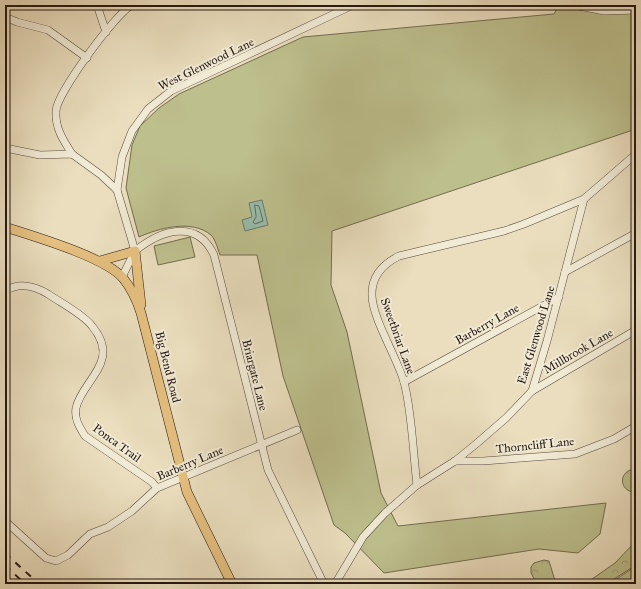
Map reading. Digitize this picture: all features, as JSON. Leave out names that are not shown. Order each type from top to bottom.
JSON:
[{"type":"main road","name":"Big Bend Road","points":[[5,227],[100,261],[122,277],[130,288],[142,313],[183,478],[193,507],[232,584]]},
{"type":"main road","points":[[100,261],[136,251],[142,313]]},
{"type":"street","points":[[97,5],[106,32]]},
{"type":"street","points":[[117,190],[101,175],[72,154],[58,131],[56,111],[64,90],[106,32],[126,8],[132,5]]},
{"type":"street","name":"West Glenwood Lane","points":[[136,251],[117,190],[122,157],[132,130],[148,109],[171,91],[341,8],[353,5]]},
{"type":"street","points":[[574,5],[604,11],[636,10]]},
{"type":"street","points":[[5,17],[17,22],[48,30],[87,58]]},
{"type":"street","points":[[5,148],[40,155],[72,154]]},
{"type":"street","points":[[584,199],[636,154]]},
{"type":"street","name":"East Glenwood Lane","points":[[335,584],[355,550],[367,533],[385,513],[417,485],[454,461],[506,418],[532,391],[559,297],[584,199]]},
{"type":"street","name":"Sweetbriar Lane","points":[[417,485],[404,382],[373,304],[373,287],[376,278],[384,266],[391,260],[409,253],[504,231],[584,199]]},
{"type":"street","name":"Briargate Lane","points":[[136,251],[145,243],[163,234],[184,230],[194,232],[211,248],[268,470],[324,584]]},
{"type":"street","points":[[565,272],[636,233]]},
{"type":"street","points":[[122,277],[136,251]]},
{"type":"street","name":"Ponca Trail","points":[[6,291],[20,286],[39,289],[92,326],[100,340],[102,351],[100,366],[79,400],[76,409],[76,418],[80,428],[85,436],[152,482],[157,488]]},
{"type":"street","name":"Barberry Lane","points":[[404,382],[559,297]]},
{"type":"street","name":"Millbrook Lane","points":[[532,391],[636,330]]},
{"type":"street","name":"Thorncliff Lane","points":[[454,461],[483,461],[576,454],[614,439],[636,426]]},
{"type":"street","name":"Barberry Lane","points":[[5,521],[46,558],[56,561],[68,554],[90,534],[108,527],[132,511],[157,488],[296,430]]},
{"type":"green space","points":[[559,5],[636,5],[636,129],[332,231],[331,285],[347,332],[381,493],[398,526],[606,503],[600,534],[578,553],[539,549],[384,573],[345,533],[334,525],[283,376],[257,255],[220,255],[211,235],[195,227],[185,226],[166,228],[139,237],[126,188],[132,145],[140,126],[159,108],[179,94],[303,37],[554,14]]},
{"type":"green space","points":[[190,237],[195,257],[158,265],[154,246]]},
{"type":"green space","points":[[630,470],[636,471],[636,492],[627,490],[623,484],[623,476]]},
{"type":"green space","points":[[636,541],[636,565],[606,584],[585,584],[615,563]]},
{"type":"green space","points":[[544,560],[549,561],[556,584],[537,584],[531,573],[531,567],[534,563]]},
{"type":"green space","points":[[636,566],[636,577],[628,584],[609,584]]},
{"type":"water","points":[[262,200],[268,225],[245,231],[242,220],[252,217],[249,203]]},
{"type":"railway","points":[[5,553],[39,584]]},
{"type":"railway","points":[[5,565],[25,584]]}]
